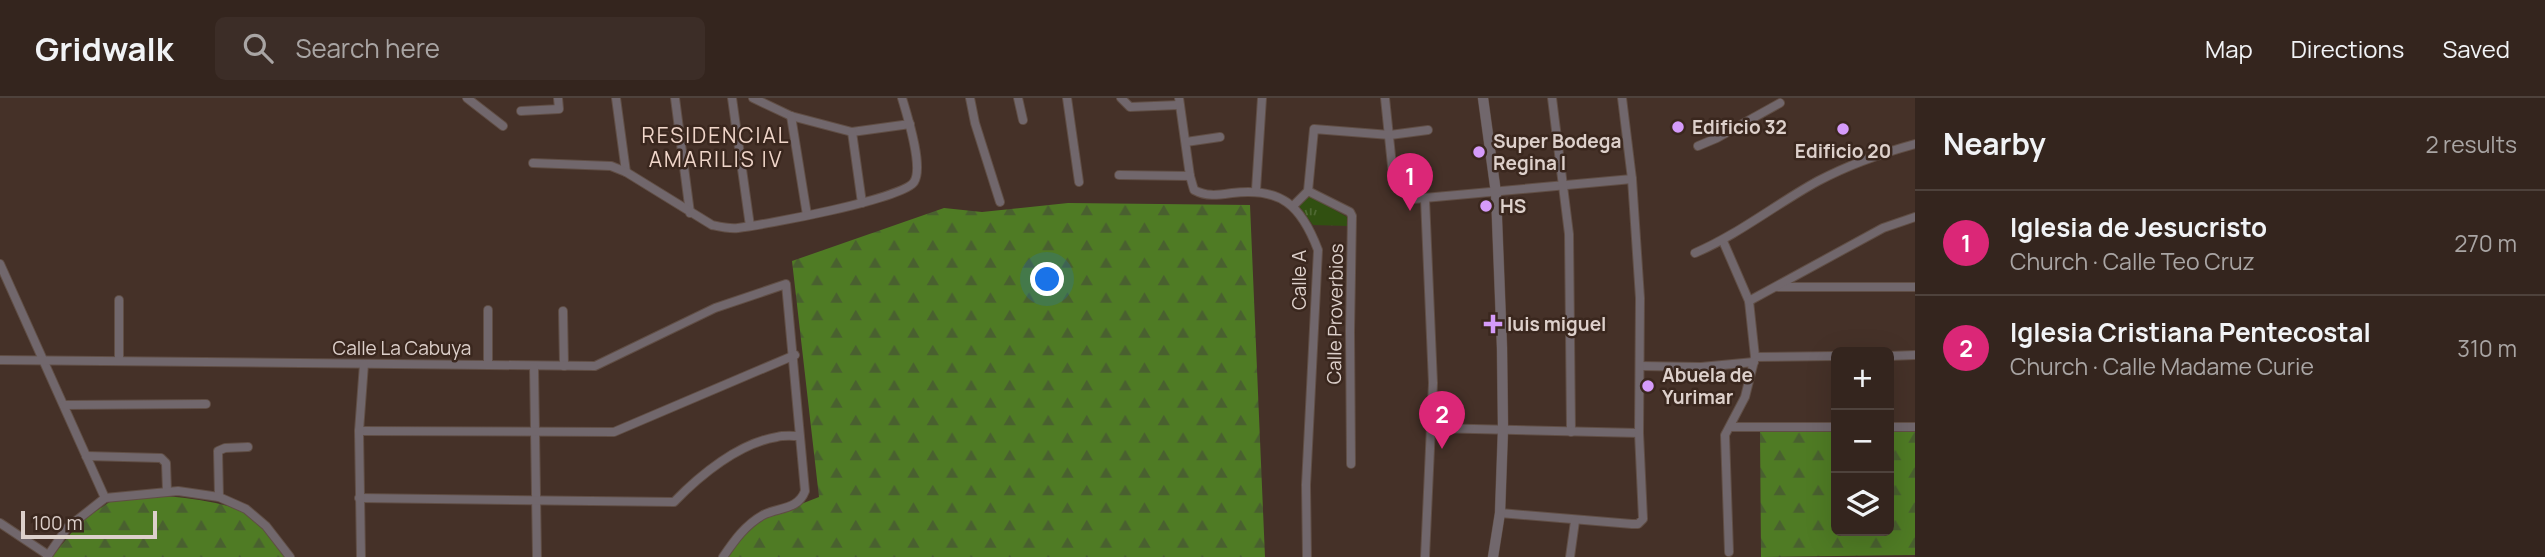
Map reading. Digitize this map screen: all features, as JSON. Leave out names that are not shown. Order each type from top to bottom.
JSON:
[{"type":"street","points":[[467,98],[503,126]]},
{"type":"street","points":[[521,111],[559,109],[558,98]]},
{"type":"street","points":[[616,98],[626,172]]},
{"type":"street","points":[[675,98],[690,213]]},
{"type":"street","points":[[732,98],[750,226]]},
{"type":"street","points":[[752,98],[791,116],[852,132],[910,124]]},
{"type":"street","points":[[533,163],[611,166],[626,172],[712,225],[723,228],[750,226],[862,203],[904,190],[915,181],[916,161],[910,124],[902,98]]},
{"type":"street","points":[[970,98],[975,123],[1000,202]]},
{"type":"street","points":[[1018,98],[1023,120]]},
{"type":"street","points":[[1067,98],[1079,182]]},
{"type":"street","points":[[1121,98],[1130,107],[1179,102],[1190,176],[1195,190],[1204,195],[1256,190],[1280,198],[1293,206],[1308,191],[1314,129],[1390,135],[1428,130]]},
{"type":"street","points":[[1256,190],[1262,98]]},
{"type":"street","points":[[1385,98],[1394,175],[1398,185],[1413,199],[1632,179]]},
{"type":"street","points":[[1483,98],[1496,193],[1503,429],[1500,513],[1493,557]]},
{"type":"street","points":[[1552,98],[1564,186],[1571,291],[1571,432]]},
{"type":"street","points":[[1500,513],[1638,524],[1643,519],[1639,433],[1640,298],[1632,179],[1622,98]]},
{"type":"street","points":[[1698,146],[1717,138],[1782,100]]},
{"type":"street","points":[[791,116],[807,215]]},
{"type":"street","points":[[852,132],[862,203]]},
{"type":"street","points":[[1186,142],[1220,137]]},
{"type":"street","points":[[1695,253],[1723,241],[1819,181],[1878,154],[1915,144]]},
{"type":"street","points":[[1119,174],[1190,176]]},
{"type":"street","name":"Calle Proverbios","points":[[1308,191],[1350,212],[1352,216],[1351,464]]},
{"type":"street","points":[[1425,199],[1432,313],[1432,428],[1425,557]]},
{"type":"street","name":"Calle A","points":[[1293,206],[1309,227],[1318,250],[1306,485],[1307,557]]},
{"type":"street","points":[[1749,301],[1883,228],[1915,217]]},
{"type":"street","points":[[1723,241],[1749,301],[1755,360],[1745,397],[1725,435],[1729,552]]},
{"type":"street","points":[[0,264],[105,498]]},
{"type":"street","name":"Calle La Cabuya","points":[[0,360],[595,366],[715,308],[786,284],[794,355]]},
{"type":"street","points":[[1775,288],[1915,287]]},
{"type":"street","points":[[119,300],[119,361]]},
{"type":"street","points":[[488,310],[488,364]]},
{"type":"street","points":[[563,311],[564,366]]},
{"type":"street","points":[[359,431],[614,432],[794,355],[805,491],[802,500],[763,515],[745,528],[723,557]]},
{"type":"street","points":[[1894,356],[1915,355]]},
{"type":"street","points":[[1640,366],[1701,367],[1755,360],[1831,356]]},
{"type":"street","points":[[361,557],[359,431],[364,364]]},
{"type":"street","points":[[534,367],[537,557]]},
{"type":"street","points":[[64,405],[206,404]]},
{"type":"street","points":[[1730,427],[1831,427]]},
{"type":"street","points":[[1894,427],[1915,427]]},
{"type":"street","points":[[1432,428],[1639,433]]},
{"type":"street","points":[[359,498],[674,502],[715,464],[776,437],[799,436]]},
{"type":"street","points":[[219,497],[218,451],[248,447]]},
{"type":"street","points":[[86,456],[161,458],[166,463],[167,491]]},
{"type":"street","points":[[0,523],[48,556],[67,528],[105,498],[167,491],[219,497],[246,509],[266,526],[290,557]]},
{"type":"street","points":[[1570,557],[1575,521]]},
{"type":"green space","points":[[1310,196],[1347,217],[1348,226],[1313,225],[1299,206]]},
{"type":"green space","points":[[1068,203],[1250,205],[1265,557],[726,557],[746,531],[760,520],[819,497],[792,261],[944,208],[982,212]]},
{"type":"green space","points":[[1894,431],[1915,431],[1915,555],[1761,557],[1760,432],[1831,432],[1831,536],[1894,536]]},
{"type":"green space","points":[[160,496],[216,503],[238,509],[264,528],[288,557],[52,557],[80,522],[111,501]]},
{"type":"place","name":"Edificio 32","points":[[1678,127]]},
{"type":"place","name":"Edificio 20","points":[[1843,129]]},
{"type":"place","name":"Super Bodega Regina I","points":[[1479,152]]},
{"type":"place","name":"HS","points":[[1486,206]]},
{"type":"place","name":"Iglesia de Jesucristo","points":[[1410,211]]},
{"type":"place","name":"luis miguel","points":[[1493,324]]},
{"type":"place","name":"Abuela de Yurimar","points":[[1648,386]]},
{"type":"place","name":"Iglesia Cristiana Pentecostal","points":[[1442,449]]},
{"type":"district","name":"RESIDENCIAL AMARILIS IV","points":[[716,148]]}]
